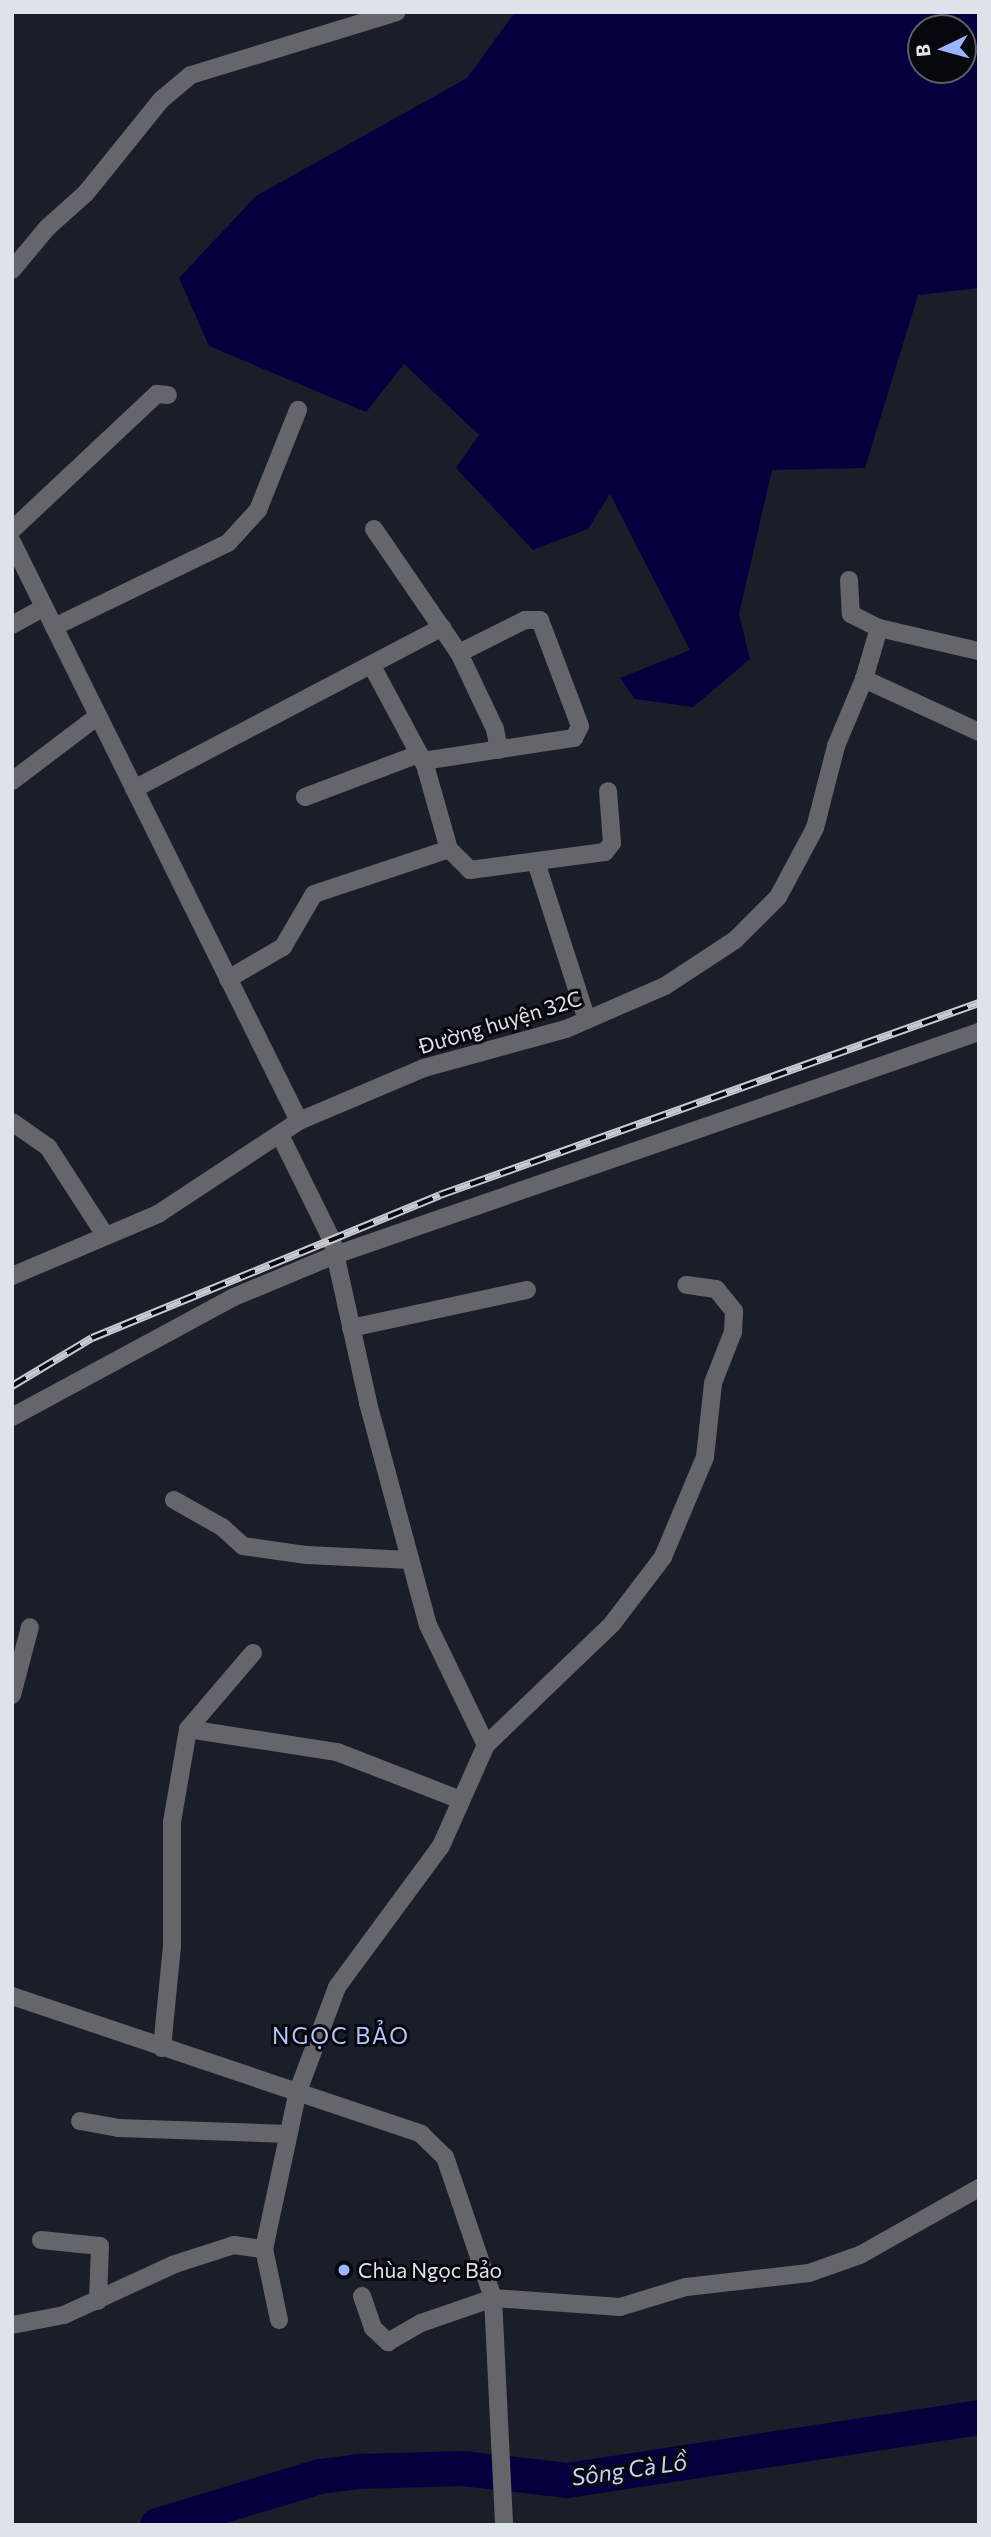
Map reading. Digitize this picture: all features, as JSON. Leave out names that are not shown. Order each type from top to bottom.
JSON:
[{"type":"street","points":[[12,270],[47,228],[86,193],[161,100],[191,75],[397,12]]},
{"type":"street","points":[[12,530],[71,480],[157,394],[168,395]]},
{"type":"street","points":[[54,627],[228,543],[258,510],[298,410]]},
{"type":"street","points":[[374,529],[459,653],[495,729],[499,750]]},
{"type":"street","points":[[12,542],[299,1121]]},
{"type":"street","points":[[849,580],[850,614],[879,628],[979,651]]},
{"type":"street","points":[[12,625],[44,607]]},
{"type":"street","points":[[305,797],[421,757],[499,750],[574,738],[579,726],[540,620],[525,620],[459,653]]},
{"type":"street","points":[[134,789],[442,627]]},
{"type":"street","name":"Đường huyện 32C","points":[[12,1276],[158,1214],[299,1121],[424,1068],[587,1020],[665,986],[736,940],[766,913],[815,828],[836,746],[864,679],[879,628]]},
{"type":"street","points":[[372,666],[421,757],[449,849],[470,870],[605,852],[612,843],[608,791]]},
{"type":"street","points":[[864,679],[979,732]]},
{"type":"street","points":[[12,781],[98,716]]},
{"type":"street","points":[[228,979],[283,947],[314,894],[449,849]]},
{"type":"street","points":[[536,862],[587,1020]]},
{"type":"street","points":[[12,1417],[233,1297],[335,1255],[979,1032]]},
{"type":"street","points":[[12,1122],[48,1147],[105,1236]]},
{"type":"street","points":[[280,1135],[332,1240],[351,1328],[428,1625],[486,1745]]},
{"type":"street","points":[[279,2320],[264,2249],[298,2091],[337,1987],[441,1846],[486,1745],[612,1624],[663,1557],[705,1457],[713,1383],[733,1332],[734,1311],[716,1289],[686,1285]]},
{"type":"street","points":[[351,1328],[527,1290]]},
{"type":"street","points":[[174,1500],[222,1527],[243,1546],[307,1555],[410,1560]]},
{"type":"street","points":[[12,1695],[30,1627]]},
{"type":"street","points":[[162,2048],[172,1946],[172,1822],[188,1729],[253,1653]]},
{"type":"street","points":[[188,1729],[337,1752],[461,1800]]},
{"type":"street","points":[[12,1996],[421,2134],[445,2157],[493,2298],[505,2525]]},
{"type":"street","points":[[80,2121],[118,2128],[288,2134]]},
{"type":"street","points":[[362,2296],[373,2328],[388,2342],[421,2323],[493,2298],[620,2307],[686,2287],[809,2273],[860,2255],[979,2188]]},
{"type":"street","points":[[41,2240],[100,2246],[98,2301]]},
{"type":"street","points":[[12,2325],[64,2315],[175,2264],[234,2245],[264,2249]]},
{"type":"shaded area","points":[[515,12],[979,12],[979,288],[918,295],[865,468],[772,470],[739,614],[750,659],[693,707],[635,699],[620,678],[690,650],[610,494],[588,529],[533,550],[456,468],[479,435],[404,364],[366,412],[209,346],[179,278],[256,196],[467,78]]},
{"type":"waterway","name":"Sông Cà Lồ","points":[[157,2525],[319,2476],[358,2471],[462,2468],[567,2480],[979,2417]]},
{"type":"railway","points":[[12,1386],[92,1338],[440,1195],[979,1003]]},
{"type":"place","name":"Chùa Ngọc Bảo","points":[[344,2270]]},
{"type":"district","name":"NGỌC BẢO","points":[[341,2035]]}]
